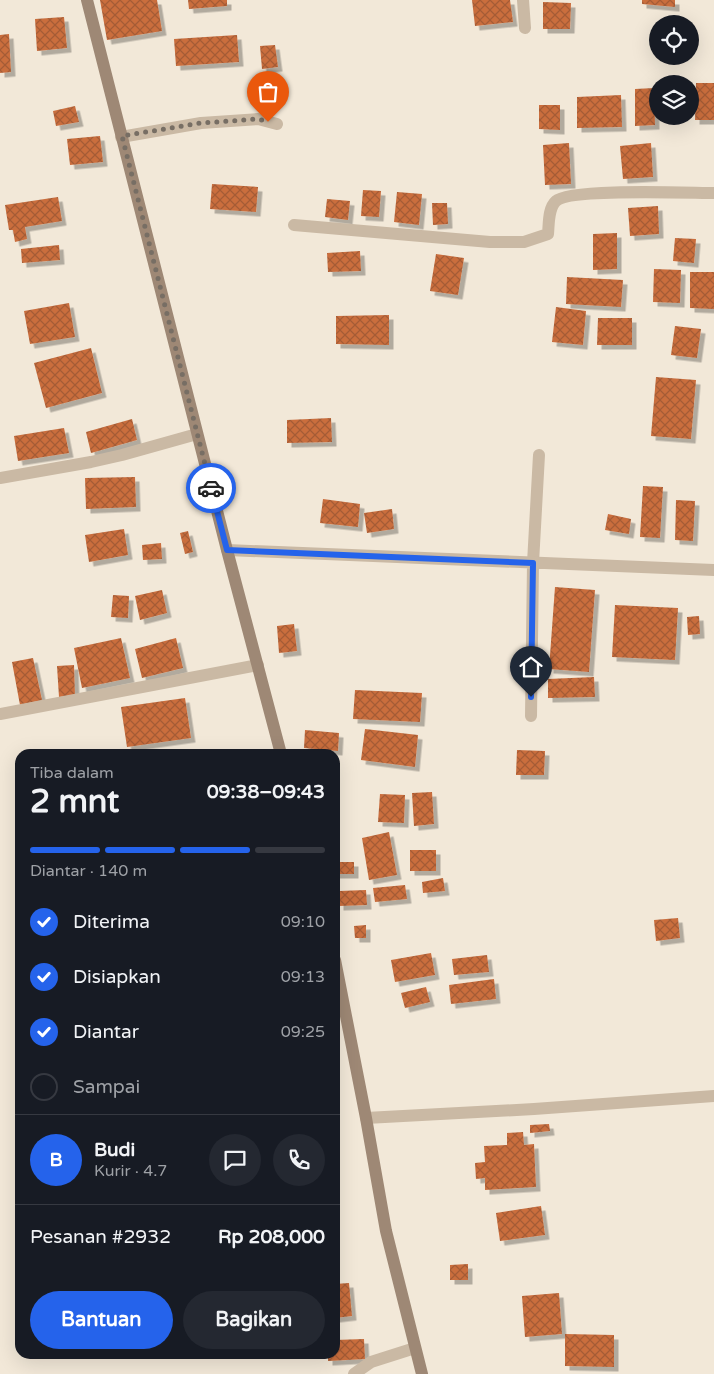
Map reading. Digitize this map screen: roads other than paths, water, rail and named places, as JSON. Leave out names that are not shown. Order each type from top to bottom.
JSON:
[{"type":"street","points":[[87,0],[197,434],[280,749]]},
{"type":"street","points":[[523,0],[525,28]]},
{"type":"street","points":[[122,136],[201,123],[258,119],[277,124]]},
{"type":"street","points":[[294,225],[490,242],[524,242],[548,234],[550,214],[554,201],[562,196],[611,192],[714,193]]},
{"type":"street","points":[[0,478],[91,462],[197,434]]},
{"type":"street","points":[[531,716],[533,563],[539,455]]},
{"type":"street","points":[[227,550],[714,570]]},
{"type":"street","points":[[0,714],[258,665]]},
{"type":"street","points":[[340,989],[386,1231],[422,1374]]},
{"type":"street","points":[[366,1118],[714,1096]]},
{"type":"street","points":[[354,1374],[371,1362],[415,1348]]}]
